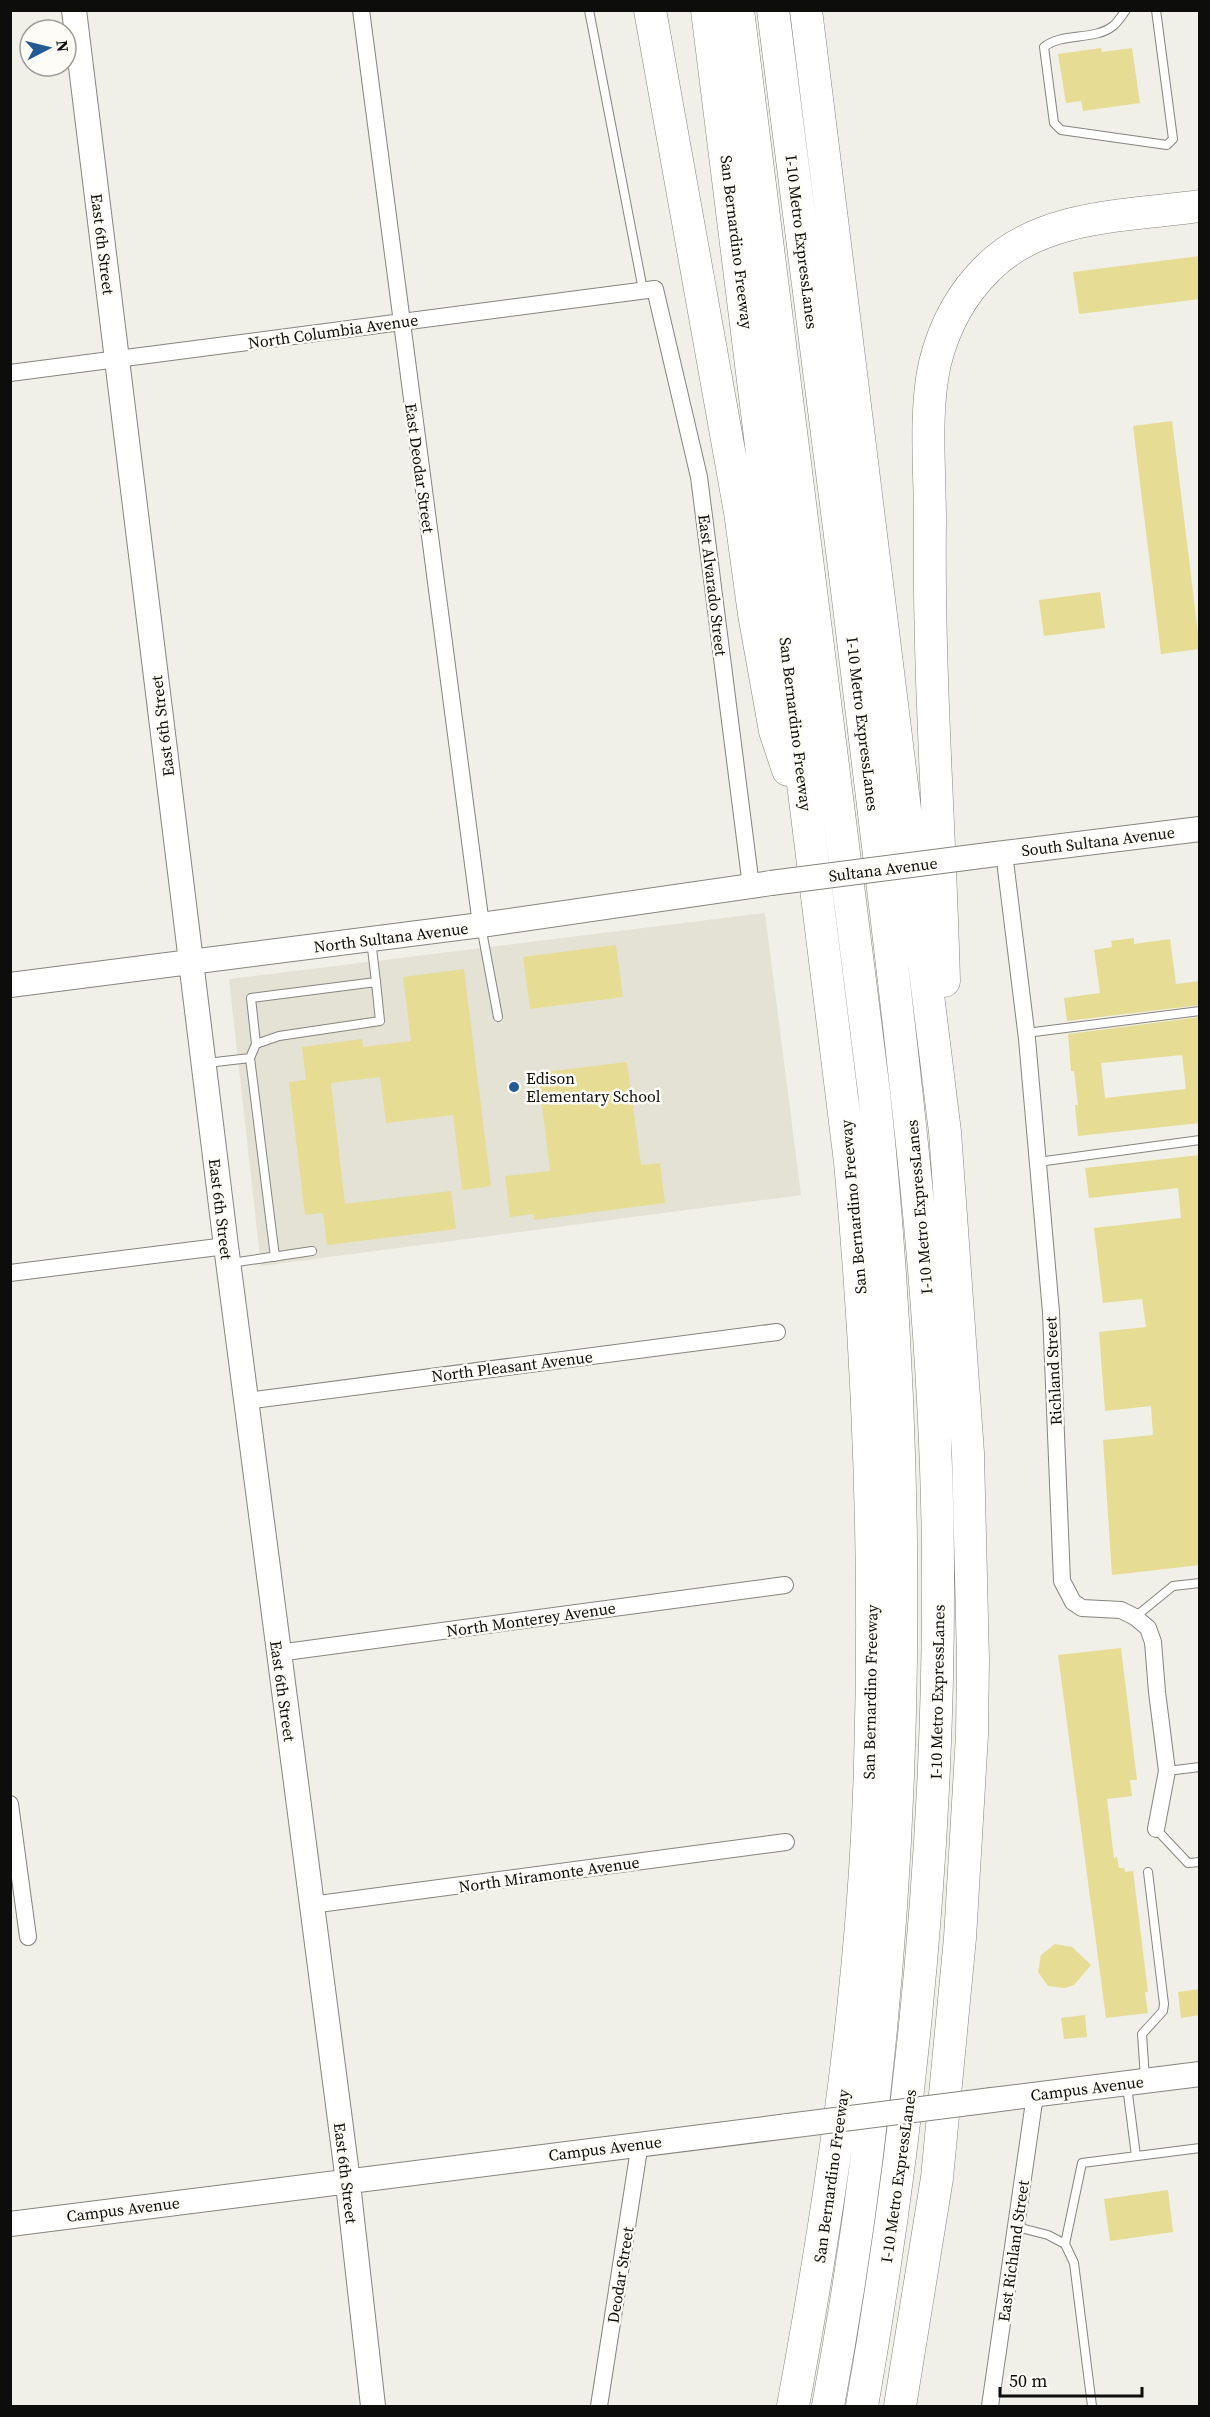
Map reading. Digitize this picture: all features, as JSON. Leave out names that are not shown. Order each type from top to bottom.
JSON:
[{"type":"highway","points":[[650,10],[740,512],[754,614],[775,731],[811,845]]},
{"type":"highway","name":"San Bernardino Freeway","points":[[707,10],[839,1066],[859,1257],[869,1449],[872,1650],[870,1766],[854,1989],[834,2163],[793,2406]]},
{"type":"highway","name":"I-10 Metro ExpressLanes","points":[[738,10],[874,1092],[888,1221],[899,1435],[903,1562],[902,1681],[899,1799],[892,1907],[879,2053],[851,2277],[828,2406]]},
{"type":"highway","name":"I-10 Metro ExpressLanes","points":[[773,10],[912,1128],[931,1347],[936,1465],[938,1681],[935,1791],[927,1923],[911,2082],[890,2249],[862,2406]]},
{"type":"highway","points":[[806,10],[945,1132],[968,1453],[972,1584],[972,1735],[961,1927],[949,2078],[937,2178],[900,2406]]},
{"type":"highway","points":[[945,1132],[944,972],[929,564],[931,402],[935,364],[949,323],[966,293],[989,267],[1024,241],[1070,225],[1200,206]]},
{"type":"main road","name":"East 6th Street","points":[[74,10],[227,1255],[348,2181],[373,2406]]},
{"type":"main road","name":"South Sultana Avenue","points":[[1000,853],[1200,829]]},
{"type":"main road","name":"Sultana Avenue","points":[[761,884],[1000,853]]},
{"type":"main road","name":"North Sultana Avenue","points":[[10,985],[481,925],[761,884]]},
{"type":"main road","name":"Campus Avenue","points":[[10,2224],[1199,2074]]},
{"type":"street","name":"East Deodar Street","points":[[361,10],[481,925]]},
{"type":"street","name":"North Columbia Avenue","points":[[10,373],[649,290]]},
{"type":"street","name":"East Alvarado Street","points":[[649,290],[699,477],[761,884]]},
{"type":"street","name":"Richland Street","points":[[1000,853],[1026,1033],[1051,1312],[1062,1581],[1073,1602],[1082,1608],[1121,1610],[1135,1617]]},
{"type":"street","points":[[10,1273],[227,1255]]},
{"type":"street","name":"North Pleasant Avenue","points":[[246,1401],[777,1332]]},
{"type":"street","name":"North Monterey Avenue","points":[[278,1653],[785,1585]]},
{"type":"street","points":[[1135,1617],[1148,1628],[1154,1642],[1157,1692],[1167,1771],[1156,1828]]},
{"type":"street","points":[[10,1804],[28,1937]]},
{"type":"street","name":"North Miramonte Avenue","points":[[311,1905],[786,1842]]},
{"type":"street","points":[[1199,2074],[1200,2079]]},
{"type":"street","name":"East Richland Street","points":[[990,2406],[1035,2095]]},
{"type":"street","name":"Deodar Street","points":[[599,2406],[639,2143]]},
{"type":"lane","points":[[589,10],[649,290]]},
{"type":"lane","points":[[1126,10],[1112,27],[1100,32],[1052,41],[1044,47],[1054,123],[1060,130],[1167,145],[1173,139],[1156,10]]},
{"type":"lane","points":[[481,925],[498,1017]]},
{"type":"lane","points":[[256,1044],[279,1036],[381,1022],[371,939]]},
{"type":"lane","points":[[275,1257],[250,1058],[256,1044],[251,998],[376,982]]},
{"type":"lane","points":[[1026,1033],[1200,1011]]},
{"type":"lane","points":[[203,1064],[250,1058]]},
{"type":"lane","points":[[1038,1162],[1200,1140]]},
{"type":"lane","points":[[227,1255],[275,1257],[312,1251]]},
{"type":"lane","points":[[1135,1617],[1173,1586],[1200,1583]]},
{"type":"lane","points":[[1167,1771],[1200,1767]]},
{"type":"lane","points":[[1156,1828],[1188,1863],[1200,1862]]},
{"type":"lane","points":[[1136,2156],[1136,2082],[1142,2034],[1163,2011],[1164,2004],[1148,1872]]},
{"type":"lane","points":[[1065,2244],[1082,2163],[1200,2148]]},
{"type":"lane","points":[[1017,2227],[1048,2235],[1065,2244],[1074,2263],[1092,2406]]},
{"type":"shaded area","name":"Edison Elementary School","points":[[765,913],[801,1195],[261,1266],[229,979]]},
{"type":"building","points":[[1101,48],[1102,52],[1132,48],[1140,103],[1083,111],[1081,101],[1066,103],[1058,54]]},
{"type":"building","points":[[1200,256],[1200,299],[1079,314],[1073,272]]},
{"type":"building","points":[[1172,421],[1200,649],[1161,654],[1133,426]]},
{"type":"building","points":[[1100,592],[1105,628],[1044,636],[1039,600]]},
{"type":"building","points":[[1134,938],[1134,944],[1170,939],[1176,984],[1200,981],[1200,1005],[1067,1021],[1064,998],[1100,993],[1094,950],[1112,947],[1111,941]]},
{"type":"building","points":[[616,945],[623,997],[530,1009],[523,957]]},
{"type":"building","points":[[464,969],[491,1186],[462,1190],[453,1115],[386,1123],[380,1077],[331,1083],[345,1204],[451,1191],[456,1229],[327,1245],[323,1213],[305,1215],[289,1082],[306,1080],[302,1047],[362,1039],[363,1047],[411,1041],[403,977]]},
{"type":"building","points":[[1200,1017],[1200,1123],[1078,1136],[1075,1105],[1078,1105],[1074,1071],[1071,1071],[1068,1034]],"holes":[[[1182,1055],[1186,1089],[1105,1098],[1101,1063]]]},
{"type":"building","points":[[627,1062],[641,1165],[660,1163],[665,1203],[534,1220],[534,1214],[510,1217],[505,1176],[550,1171],[538,1073]]},
{"type":"building","points":[[1200,1155],[1200,1565],[1112,1575],[1103,1440],[1153,1435],[1151,1406],[1105,1411],[1099,1332],[1146,1327],[1142,1299],[1103,1303],[1094,1228],[1181,1218],[1178,1188],[1089,1198],[1085,1168]]},
{"type":"building","points":[[1121,1648],[1137,1780],[1130,1780],[1132,1796],[1107,1799],[1114,1858],[1117,1857],[1119,1868],[1124,1868],[1125,1872],[1133,1871],[1148,1992],[1145,1992],[1148,2013],[1106,2018],[1058,1655]]},
{"type":"building","points":[[1055,1944],[1072,1947],[1091,1965],[1074,1985],[1065,1988],[1048,1986],[1038,1972],[1041,1955]]},
{"type":"building","points":[[1200,1989],[1200,2015],[1181,2018],[1178,1992]]},
{"type":"building","points":[[1085,2015],[1087,2037],[1064,2039],[1061,2018]]},
{"type":"building","points":[[1168,2190],[1173,2232],[1110,2241],[1104,2199]]},
{"type":"place","name":"Edison Elementary School","points":[[514,1087]]}]
